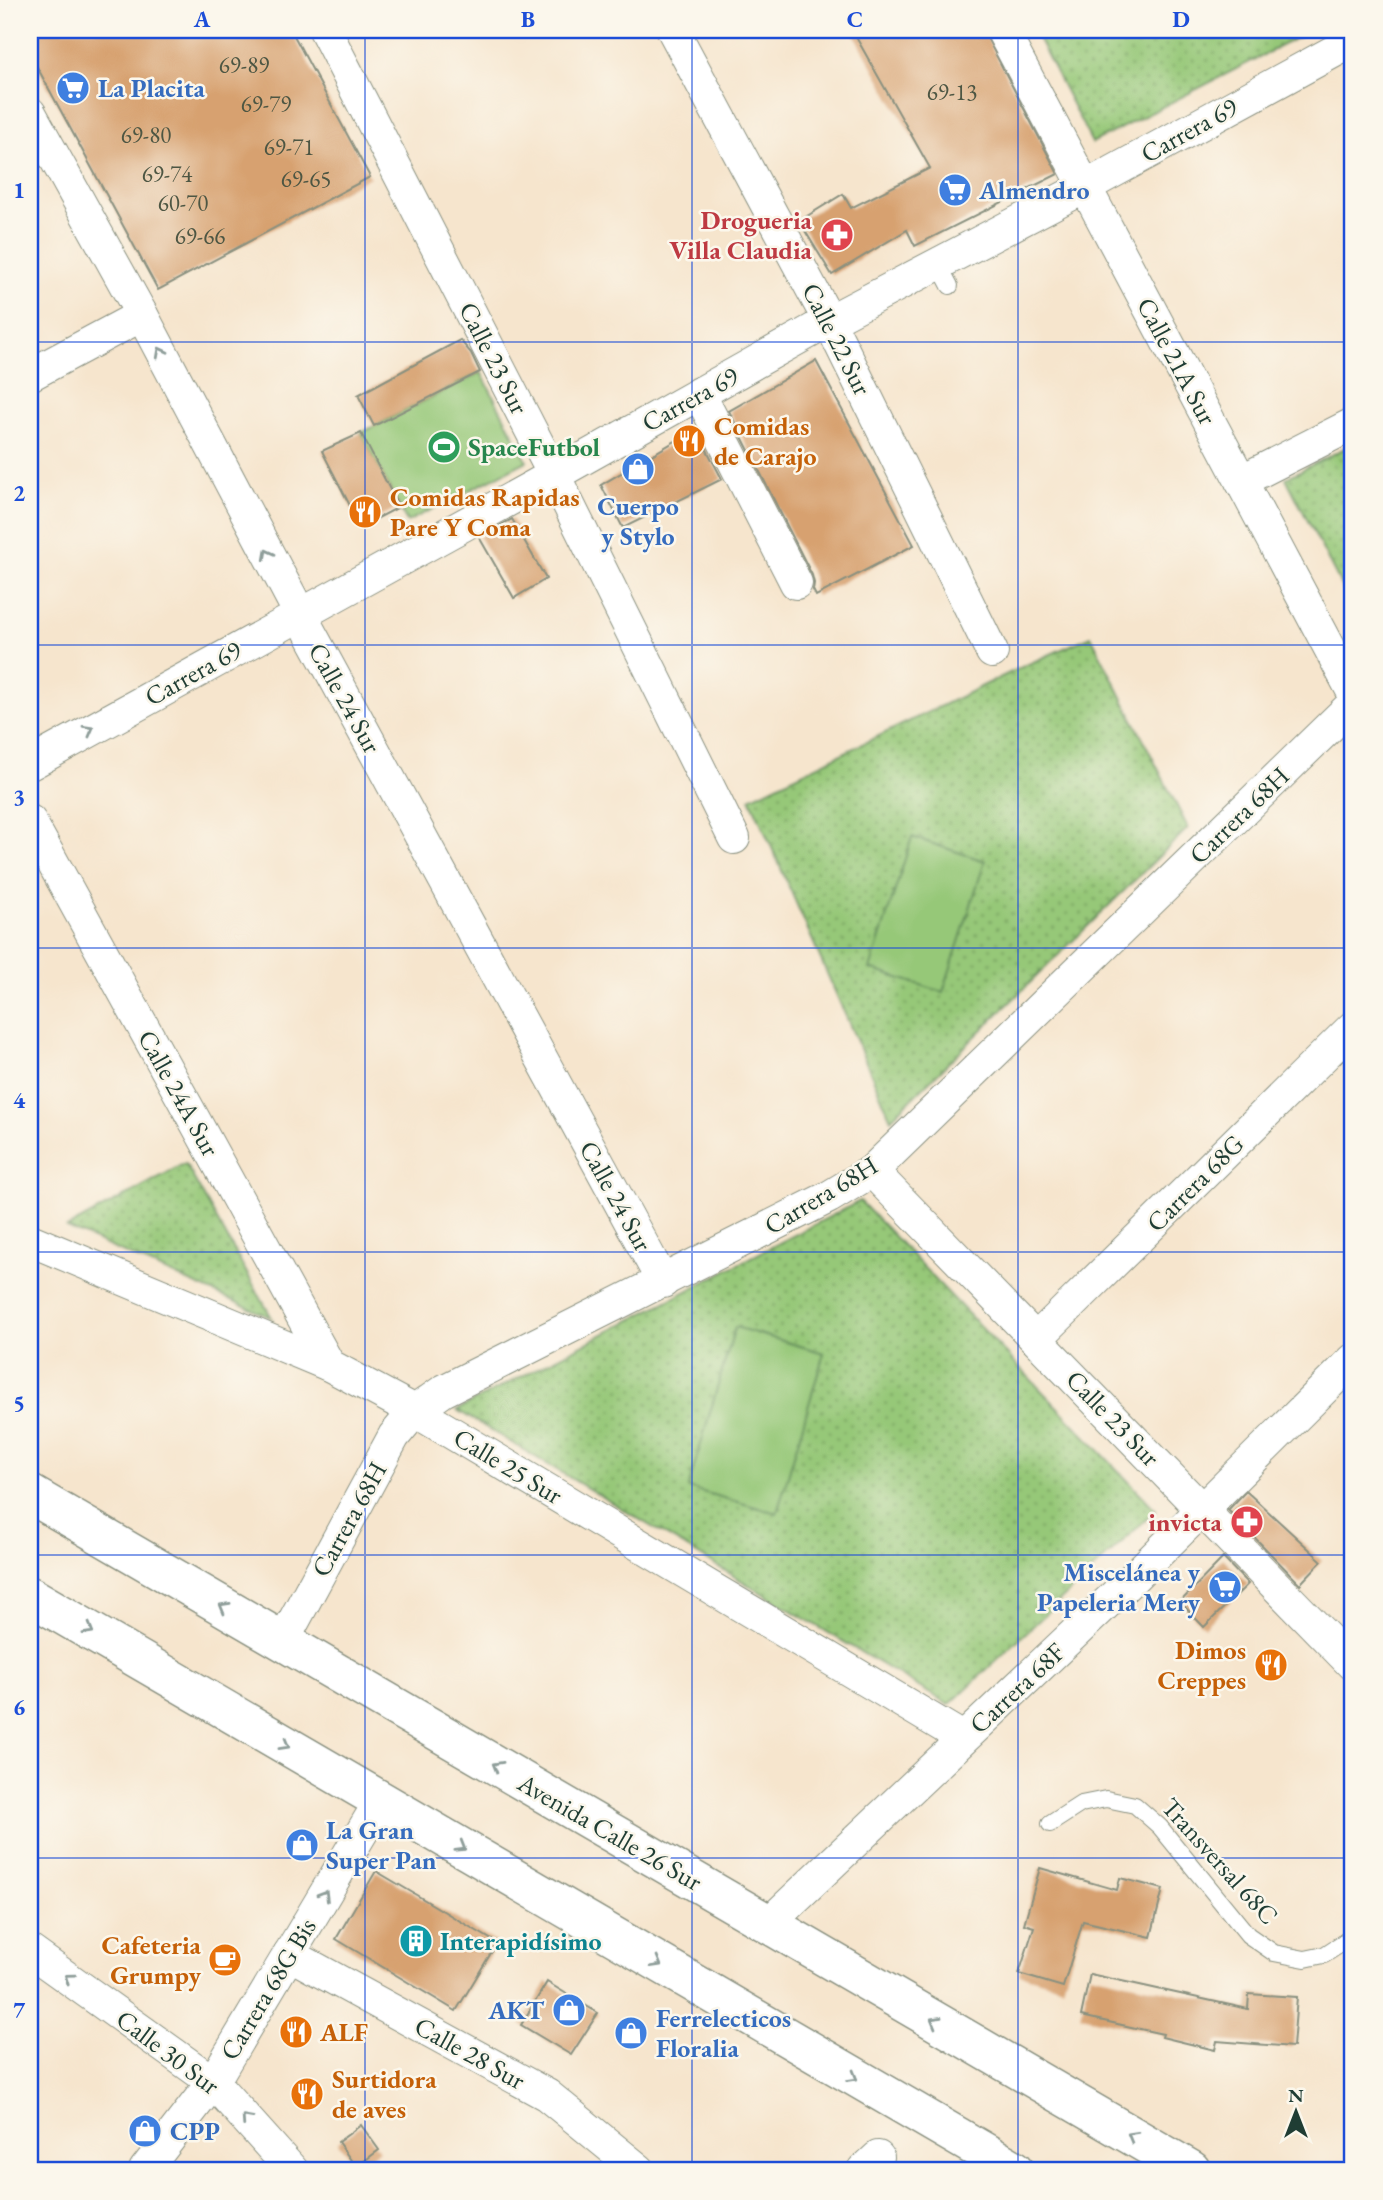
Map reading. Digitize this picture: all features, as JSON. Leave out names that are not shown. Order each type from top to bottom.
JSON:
[{"type":"main road","name":"Avenida Calle 26 Sur","points":[[30,1494],[1191,2170]]},
{"type":"main road","points":[[30,1595],[1015,2170]]},
{"type":"main road","points":[[937,2126],[1000,2170]]},
{"type":"street","name":"Calle 23 Sur","points":[[325,30],[555,475],[734,838]]},
{"type":"street","name":"Calle 22 Sur","points":[[673,30],[829,321],[992,652]]},
{"type":"street","name":"Calle 21A Sur","points":[[1002,30],[1353,692]]},
{"type":"street","name":"Carrera 69","points":[[30,764],[829,321],[944,276],[1085,187],[1353,41]]},
{"type":"street","name":"Calle 24 Sur","points":[[30,113],[142,315],[300,614],[663,1282]]},
{"type":"street","points":[[30,375],[142,315]]},
{"type":"street","points":[[699,393],[796,583]]},
{"type":"street","points":[[1241,481],[1353,424]]},
{"type":"street","name":"Carrera 68H","points":[[283,1641],[394,1436],[415,1410],[443,1391],[829,1197],[872,1171],[1353,704]]},
{"type":"street","name":"Calle 24A Sur","points":[[30,821],[329,1365]]},
{"type":"street","name":"Carrera 68G","points":[[1036,1339],[1353,1027]]},
{"type":"street","name":"Calle 23 Sur","points":[[872,1171],[1353,1665]]},
{"type":"street","name":"Calle 25 Sur","points":[[30,1240],[329,1365],[415,1410],[963,1738]]},
{"type":"street","name":"Carrera 68F","points":[[768,1924],[1202,1510],[1353,1360]]},
{"type":"street","name":"Carrera 68G Bis","points":[[145,2170],[213,2082],[381,1800]]},
{"type":"street","name":"Calle 28 Sur","points":[[289,1954],[547,2095],[639,2170]]},
{"type":"street","name":"Calle 30 Sur","points":[[33,1957],[213,2082],[292,2170]]},
{"type":"lane","name":"Transversal 68C","points":[[1049,1824],[1081,1804],[1106,1799],[1135,1805],[1160,1827],[1248,1935],[1274,1953],[1305,1959],[1324,1955],[1353,1936]]},
{"type":"green space","points":[[1034,30],[1312,30],[1092,143]]},
{"type":"green space","name":"SpaceFutbol","points":[[481,372],[527,461],[407,522],[361,433]]},
{"type":"green space","points":[[1353,444],[1353,609],[1286,478]]},
{"type":"green space","points":[[1091,636],[1188,828],[891,1119],[750,798]]},
{"type":"green space","points":[[912,837],[985,861],[943,992],[870,969]]},
{"type":"green space","points":[[185,1163],[272,1318],[67,1228]]},
{"type":"green space","points":[[860,1201],[1156,1510],[949,1705],[457,1410]]},
{"type":"green space","points":[[735,1327],[824,1353],[777,1513],[688,1488]]},
{"type":"building","points":[[43,30],[291,30],[370,177],[158,290],[30,54],[30,37]]},
{"type":"building","points":[[852,30],[983,30],[1058,174],[915,246],[907,230],[832,275],[799,221],[843,194],[851,208],[930,168]]},
{"type":"building","points":[[460,340],[471,353],[480,372],[374,426],[358,395]]},
{"type":"building","points":[[816,361],[914,545],[816,596],[812,575],[729,411]]},
{"type":"building","points":[[696,429],[722,479],[623,528],[601,485]]},
{"type":"building","points":[[361,433],[399,507],[361,527],[322,451]]},
{"type":"building","points":[[512,519],[546,579],[514,598],[479,537]]},
{"type":"building","points":[[1246,1491],[1322,1561],[1300,1584],[1228,1510]]},
{"type":"building","points":[[1223,1558],[1248,1584],[1204,1627],[1180,1602]]},
{"type":"building","points":[[1040,1868],[1117,1890],[1120,1878],[1163,1889],[1151,1937],[1083,1921],[1063,1987],[1019,1974],[1034,1927],[1024,1924]]},
{"type":"building","name":"Interapidísimo","points":[[376,1871],[497,1943],[456,2011],[336,1939]]},
{"type":"building","points":[[1090,1974],[1248,2009],[1249,1994],[1297,1997],[1293,2047],[1217,2041],[1215,2050],[1162,2037],[1163,2034],[1081,2016]]},
{"type":"building","points":[[547,1982],[598,2013],[571,2055],[521,2025]]},
{"type":"building","points":[[361,2125],[379,2150],[356,2167],[338,2142]]},
{"type":"place","name":"La Placita","points":[[73,88]]},
{"type":"place","name":"Almendro","points":[[955,190]]},
{"type":"place","name":"Drogueria Villa Claudia","points":[[837,235]]},
{"type":"place","name":"Comidas de Carajo","points":[[689,441]]},
{"type":"place","name":"SpaceFutbol","points":[[444,447]]},
{"type":"place","name":"Cuerpo y Stylo","points":[[638,469]]},
{"type":"place","name":"Comidas Rapidas Pare Y Coma","points":[[365,512]]},
{"type":"place","name":"invicta","points":[[1247,1522]]},
{"type":"place","name":"Miscelánea y Papeleria Mery","points":[[1225,1587]]},
{"type":"place","name":"Dimos Creppes","points":[[1271,1665]]},
{"type":"place","name":"La Gran Super Pan","points":[[302,1845]]},
{"type":"place","name":"Interapidísimo","points":[[416,1941]]},
{"type":"place","name":"Cafeteria Grumpy","points":[[225,1960]]},
{"type":"place","name":"AKT","points":[[569,2010]]},
{"type":"place","name":"ALF","points":[[296,2032]]},
{"type":"place","name":"Ferrelecticos Floralia","points":[[631,2033]]},
{"type":"place","name":"Surtidora de aves","points":[[307,2094]]},
{"type":"place","name":"CPP","points":[[145,2131]]}]
